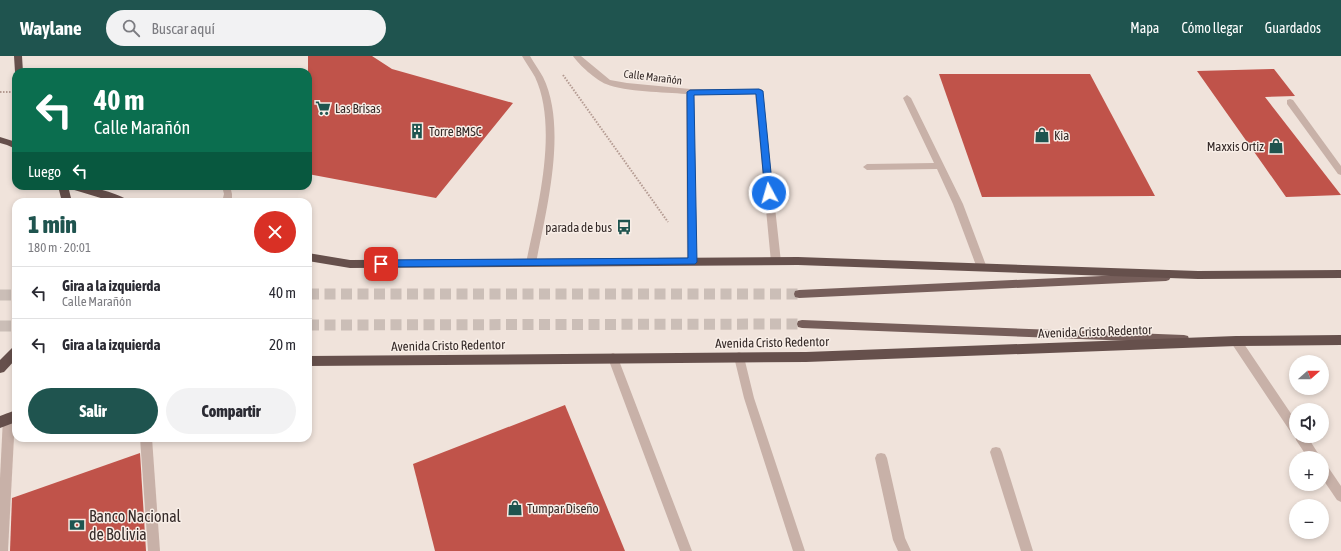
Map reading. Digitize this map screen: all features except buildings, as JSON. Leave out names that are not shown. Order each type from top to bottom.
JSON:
[{"type":"highway","points":[[18,56],[19,68]]},
{"type":"highway","points":[[0,140],[12,143]]},
{"type":"highway","points":[[88,190],[114,198]]},
{"type":"highway","points":[[312,258],[350,264],[776,262],[1198,275],[1341,274]]},
{"type":"highway","name":"Avenida Cristo Redentor","points":[[312,362],[822,356],[1236,341],[1341,340]]},
{"type":"highway","points":[[0,368],[12,355]]},
{"type":"main road","points":[[800,294],[1198,275]]},
{"type":"main road","name":"Avenida Cristo Redentor","points":[[802,324],[1236,341]]},
{"type":"street","points":[[526,56],[535,67],[542,83],[547,103],[549,142],[547,188],[532,263]]},
{"type":"street","name":"Calle Marañón","points":[[578,56],[582,62],[608,82],[627,86],[690,92],[759,91],[776,262]]},
{"type":"street","points":[[690,92],[692,262]]},
{"type":"street","points":[[907,98],[958,204],[982,268]]},
{"type":"street","points":[[1290,102],[1341,172]]},
{"type":"street","points":[[868,167],[940,166]]},
{"type":"street","points":[[1236,341],[1289,420]]},
{"type":"street","points":[[739,357],[749,398],[799,551]]},
{"type":"street","points":[[613,358],[686,551]]},
{"type":"street","points":[[2,551],[8,419]]},
{"type":"street","points":[[146,442],[154,551]]},
{"type":"street","points":[[996,452],[1027,551]]},
{"type":"street","points":[[881,458],[899,540],[905,551]]},
{"type":"street","points":[[1329,478],[1341,496]]},
{"type":"path","points":[[563,74],[669,224]]},
{"type":"path","points":[[0,92],[12,91]]},
{"type":"tunnel","points":[[312,294],[799,294]]},
{"type":"tunnel","points":[[0,295],[12,295]]},
{"type":"tunnel","points":[[312,325],[802,324]]},
{"type":"tunnel","points":[[0,326],[12,326]]},
{"type":"place","name":"Las Brisas","points":[[323,108]]},
{"type":"place","name":"Torre BMSC","points":[[417,131]]},
{"type":"place","name":"Kia","points":[[1042,135]]},
{"type":"place","name":"Maxxis Ortiz","points":[[1276,146]]},
{"type":"place","name":"parada de bus","points":[[624,227]]},
{"type":"place","name":"Tumpar Diseño","points":[[515,508]]},
{"type":"place","name":"Banco Nacional de Bolivia","points":[[77,525]]},
{"type":"route","points":[[381,264],[692,262],[690,92],[759,91],[769,193]]}]
